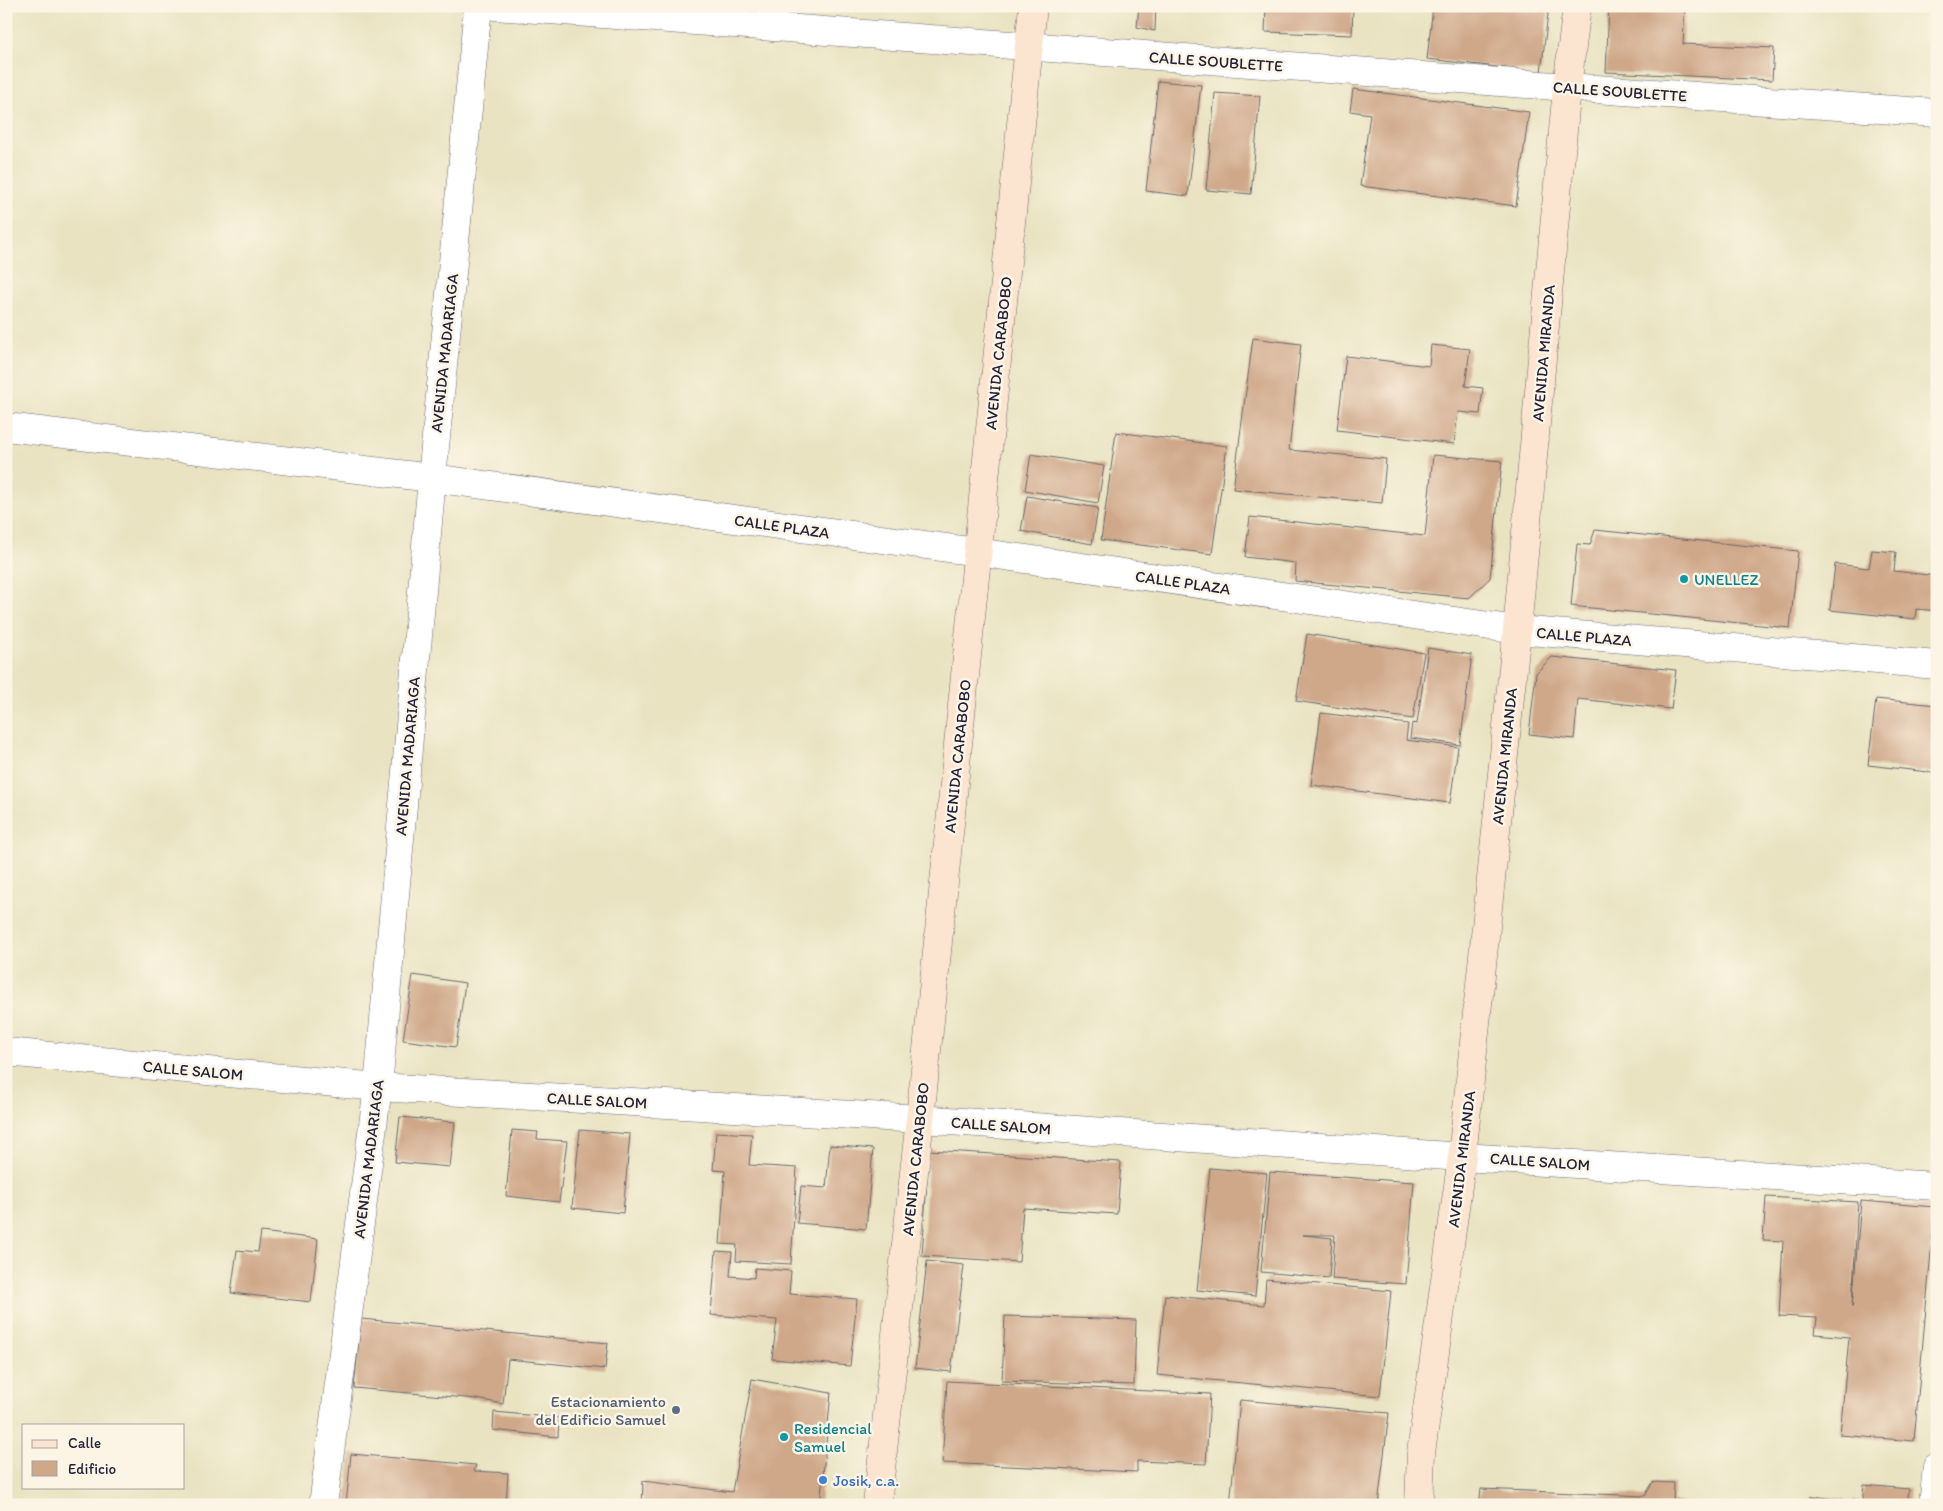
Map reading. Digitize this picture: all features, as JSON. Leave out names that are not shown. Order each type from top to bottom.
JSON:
[{"type":"street","name":"AVENIDA MADARIAGA","points":[[323,1505],[378,1088],[432,478],[478,6]]},
{"type":"street","name":"CALLE SOUBLETTE","points":[[495,6],[1937,113]]},
{"type":"street","name":"AVENIDA CARABOBO","points":[[877,1505],[920,1119],[1033,6]]},
{"type":"street","name":"AVENIDA MIRANDA","points":[[1419,1505],[1421,1452],[1462,1157],[1517,630],[1577,6]]},
{"type":"street","name":"CALLE PLAZA","points":[[6,427],[432,478],[977,552],[1517,630],[1937,665]]},
{"type":"street","name":"CALLE SALOM","points":[[6,1052],[378,1088],[920,1119],[1462,1157],[1937,1186]]},
{"type":"street","points":[[1933,1505],[1937,1467]]},
{"type":"building","points":[[1139,6],[1156,6],[1155,31],[1137,27]]},
{"type":"building","points":[[1266,6],[1353,6],[1352,35],[1265,32]]},
{"type":"building","points":[[1433,6],[1549,6],[1541,72],[1427,59]]},
{"type":"building","points":[[1609,6],[1685,6],[1683,44],[1774,48],[1772,80],[1606,72]]},
{"type":"building","points":[[1158,81],[1201,85],[1188,196],[1146,191]]},
{"type":"building","points":[[1353,89],[1529,112],[1516,206],[1360,186],[1370,114],[1350,111]]},
{"type":"building","points":[[1215,93],[1260,96],[1251,194],[1206,190]]},
{"type":"building","points":[[1253,338],[1301,344],[1289,450],[1386,459],[1382,503],[1233,489]]},
{"type":"building","points":[[1431,345],[1470,349],[1465,386],[1483,388],[1480,414],[1458,412],[1454,444],[1337,430],[1346,356],[1429,366]]},
{"type":"building","points":[[1116,432],[1227,446],[1212,554],[1101,540]]},
{"type":"building","points":[[1031,454],[1104,466],[1098,503],[1025,490]]},
{"type":"building","points":[[1433,455],[1502,461],[1490,578],[1469,598],[1295,581],[1296,563],[1245,557],[1250,517],[1425,536]]},
{"type":"building","points":[[1027,496],[1098,508],[1092,544],[1021,531]]},
{"type":"building","name":"UNELLEZ","points":[[1595,530],[1798,551],[1790,628],[1571,606],[1577,544],[1590,545]]},
{"type":"building","points":[[1872,550],[1896,552],[1894,571],[1937,576],[1937,611],[1916,609],[1915,619],[1830,610],[1835,564],[1869,568]]},
{"type":"building","points":[[1307,634],[1424,653],[1413,719],[1296,701]]},
{"type":"building","points":[[1428,648],[1472,655],[1460,745],[1410,738],[1412,723],[1417,724]]},
{"type":"building","points":[[1552,657],[1676,670],[1671,709],[1578,699],[1574,739],[1529,734],[1536,673]]},
{"type":"building","points":[[1876,699],[1937,705],[1937,773],[1868,765]]},
{"type":"building","points":[[1321,713],[1408,724],[1406,740],[1458,747],[1450,803],[1311,785]]},
{"type":"building","points":[[413,975],[465,983],[456,1047],[403,1040]]},
{"type":"building","points":[[400,1117],[455,1122],[450,1167],[395,1162]]},
{"type":"building","points":[[512,1130],[538,1132],[537,1139],[567,1141],[559,1202],[506,1196]]},
{"type":"building","points":[[580,1130],[630,1134],[623,1213],[572,1208]]},
{"type":"building","points":[[716,1132],[752,1134],[749,1165],[797,1168],[791,1264],[736,1261],[737,1245],[720,1244],[725,1171],[713,1170]]},
{"type":"building","points":[[830,1145],[873,1149],[866,1229],[797,1223],[801,1186],[826,1188]]},
{"type":"building","points":[[929,1150],[1121,1162],[1117,1214],[1023,1208],[1019,1262],[922,1256]]},
{"type":"building","points":[[1210,1168],[1267,1173],[1255,1296],[1197,1290]]},
{"type":"building","points":[[1270,1172],[1414,1182],[1406,1284],[1332,1279],[1335,1235],[1303,1235],[1332,1238],[1329,1278],[1261,1272]]},
{"type":"building","points":[[1766,1197],[1858,1202],[1852,1307],[1861,1201],[1935,1207],[1914,1441],[1840,1435],[1849,1337],[1815,1334],[1817,1318],[1779,1316],[1783,1241],[1763,1240]]},
{"type":"building","points":[[261,1232],[318,1239],[311,1302],[231,1293],[237,1250],[258,1252]]},
{"type":"building","points":[[716,1251],[732,1252],[730,1276],[754,1278],[755,1268],[791,1271],[789,1294],[857,1299],[850,1366],[772,1359],[777,1320],[711,1315]]},
{"type":"building","points":[[927,1261],[964,1265],[951,1372],[915,1368]]},
{"type":"building","points":[[1266,1279],[1391,1291],[1380,1396],[1157,1375],[1165,1295],[1264,1305]]},
{"type":"building","points":[[1005,1316],[1136,1320],[1134,1385],[1002,1381]]},
{"type":"building","points":[[361,1319],[608,1343],[605,1369],[508,1359],[503,1404],[477,1399],[354,1388]]},
{"type":"building","name":"Residencial Samuel","points":[[752,1379],[831,1393],[820,1505],[642,1505],[643,1481],[732,1492]]},
{"type":"building","points":[[947,1381],[1210,1394],[1206,1464],[1137,1461],[1137,1472],[942,1463]]},
{"type":"building","points":[[1240,1400],[1389,1413],[1378,1505],[1230,1505]]},
{"type":"building","points":[[494,1412],[559,1418],[558,1437],[493,1430]]},
{"type":"building","points":[[351,1454],[476,1465],[474,1471],[508,1473],[506,1505],[346,1505]]},
{"type":"building","points":[[1653,1482],[1674,1483],[1673,1501],[1695,1505],[1479,1505],[1481,1489],[1645,1496]]},
{"type":"building","points":[[1864,1485],[1909,1489],[1907,1505],[1853,1505],[1853,1501],[1862,1503]]},
{"type":"building","points":[[1811,1496],[1845,1500],[1844,1505],[1810,1505]]},
{"type":"place","name":"UNELLEZ","points":[[1684,579]]},
{"type":"place","name":"Estacionamiento del Edificio Samuel","points":[[676,1410]]},
{"type":"place","name":"Residencial Samuel","points":[[784,1437]]},
{"type":"place","name":"Josik, c.a.","points":[[823,1480]]}]
